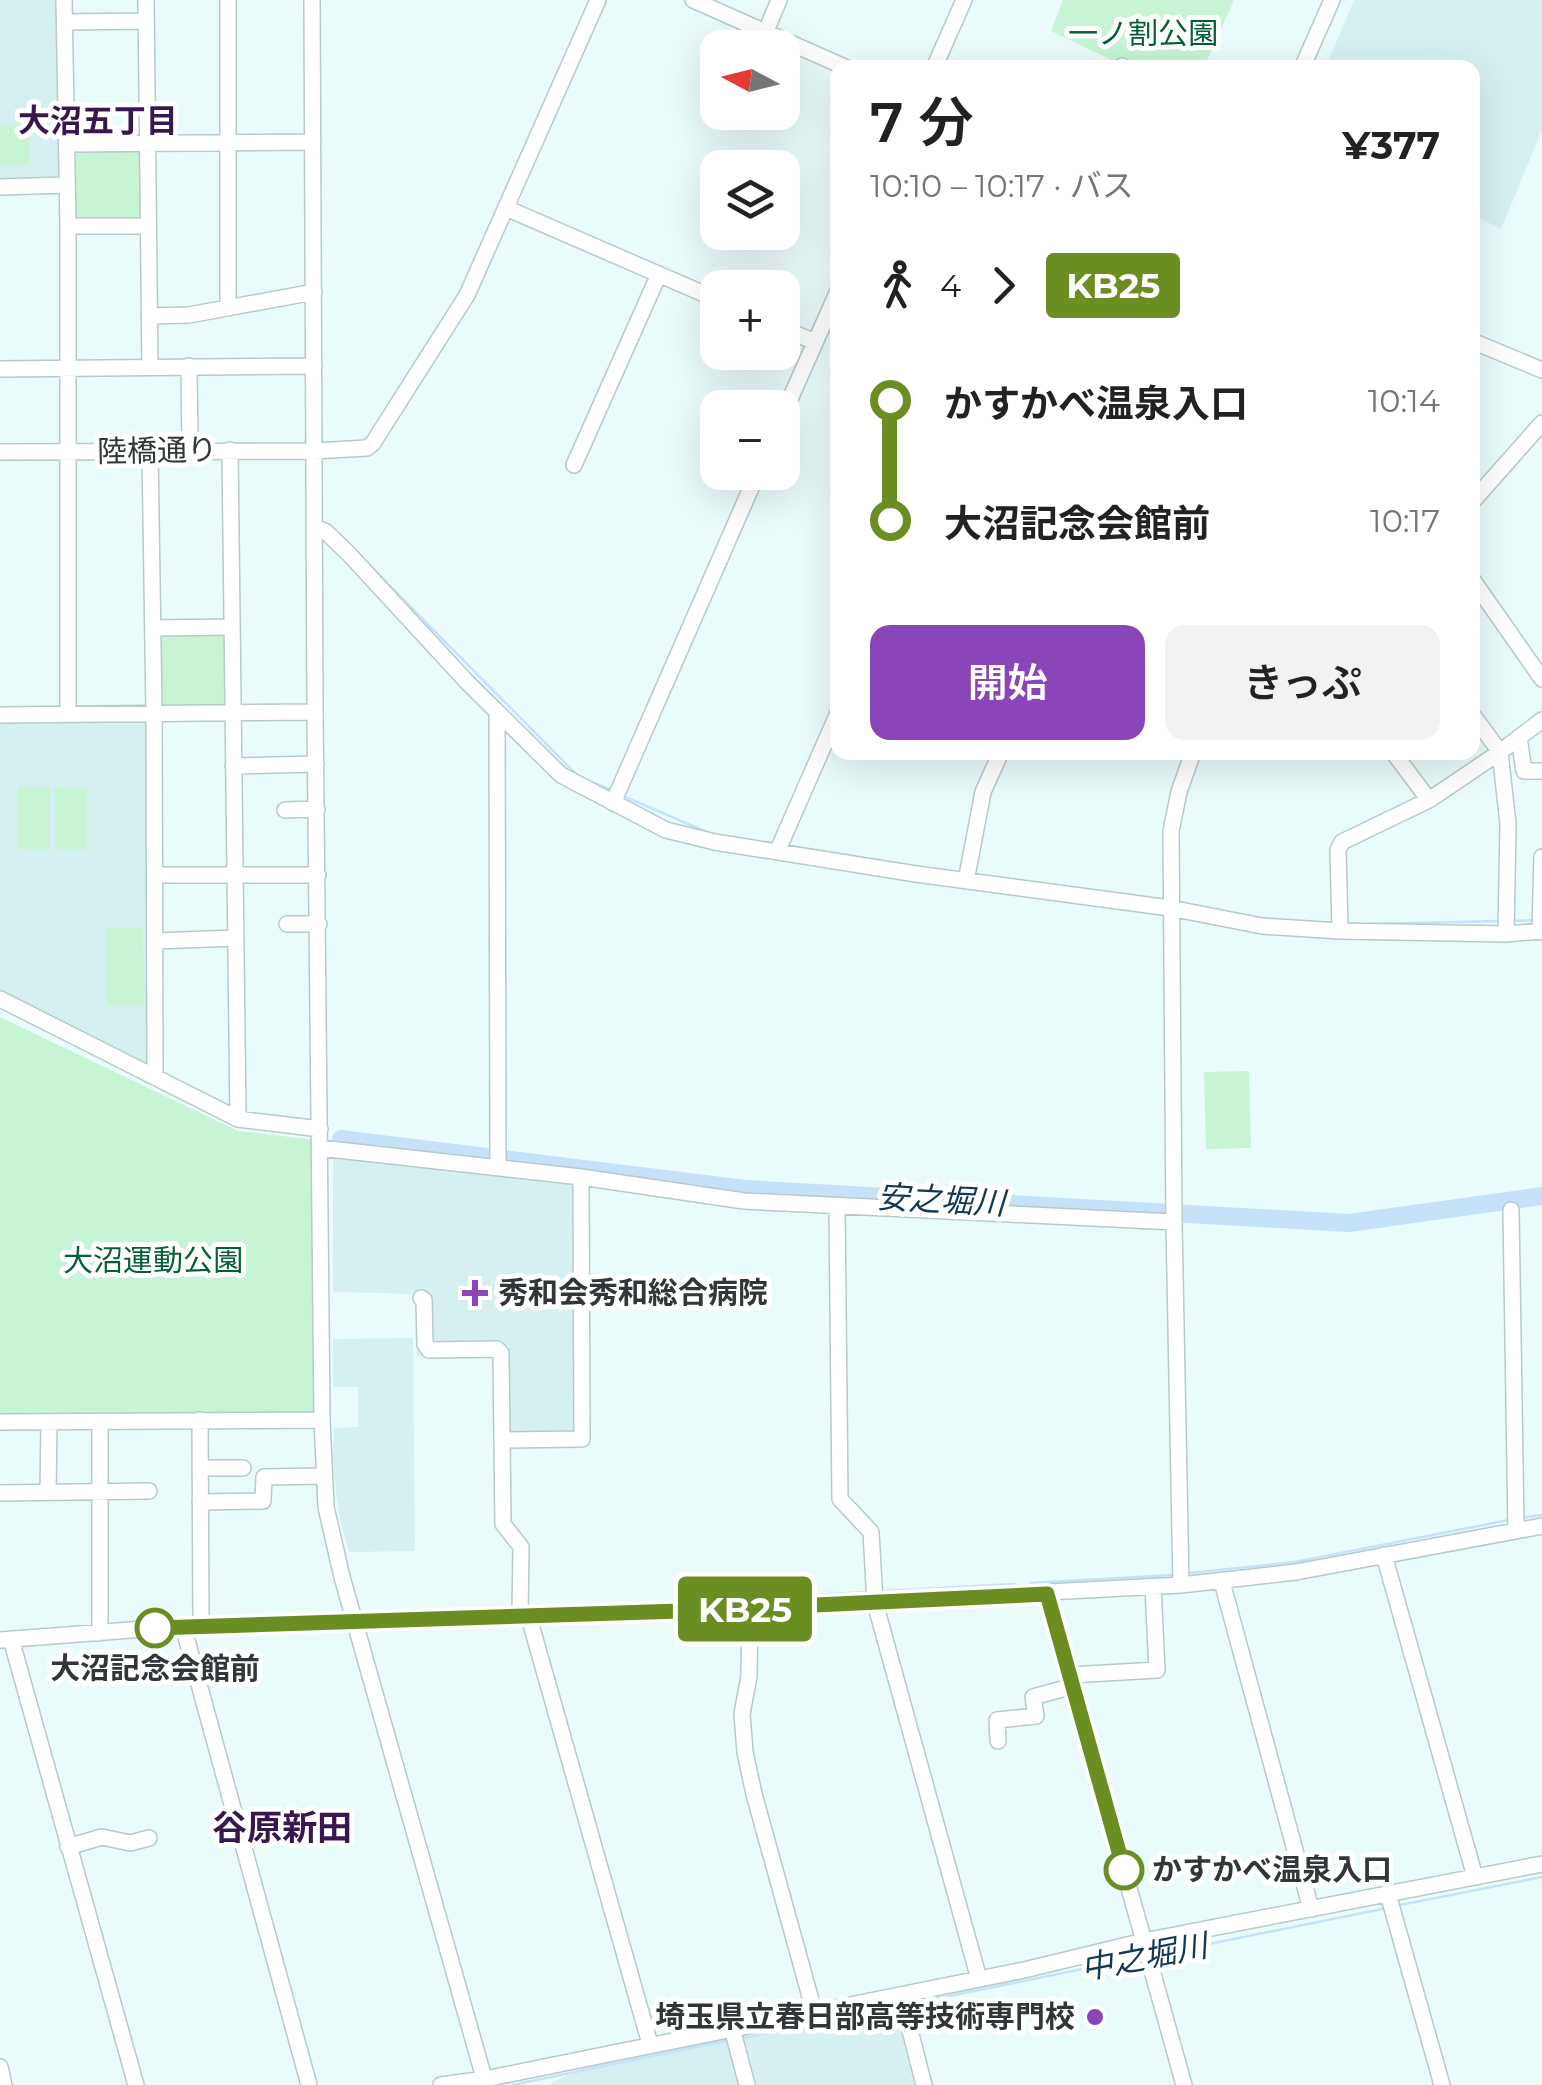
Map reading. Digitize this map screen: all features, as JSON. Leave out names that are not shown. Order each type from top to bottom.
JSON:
[{"type":"street","points":[[64,0],[68,714]]},
{"type":"street","points":[[146,0],[150,368]]},
{"type":"street","points":[[228,0],[228,307]]},
{"type":"street","points":[[312,0],[322,1420],[326,1508],[332,1542],[486,2082]]},
{"type":"street","points":[[598,0],[506,208],[700,292]]},
{"type":"street","points":[[694,0],[764,30]]},
{"type":"street","points":[[766,30],[779,0]]},
{"type":"street","points":[[938,60],[964,0]]},
{"type":"street","points":[[1306,60],[1332,0]]},
{"type":"street","points":[[65,22],[146,21]]},
{"type":"street","points":[[800,46],[830,60]]},
{"type":"street","points":[[67,144],[312,142]]},
{"type":"street","points":[[0,187],[67,185]]},
{"type":"street","name":"陸橋通り","points":[[0,452],[360,449],[373,443],[467,295],[506,208]]},
{"type":"street","points":[[68,226],[148,226]]},
{"type":"street","points":[[574,465],[659,274]]},
{"type":"street","points":[[149,316],[189,315],[314,292]]},
{"type":"street","points":[[794,390],[830,310]]},
{"type":"street","points":[[800,335],[816,342]]},
{"type":"street","points":[[1480,344],[1542,370]]},
{"type":"street","points":[[189,366],[190,450]]},
{"type":"street","points":[[0,370],[314,366]]},
{"type":"street","points":[[1480,494],[1539,434]]},
{"type":"street","points":[[150,450],[155,1076]]},
{"type":"street","points":[[230,450],[238,1119]]},
{"type":"street","points":[[613,803],[750,490]]},
{"type":"street","points":[[314,526],[348,553],[561,775],[666,830],[777,852],[1170,908],[1262,926],[1340,931],[1541,932],[1542,857]]},
{"type":"street","points":[[1480,590],[1542,679]]},
{"type":"street","points":[[154,628],[232,628]]},
{"type":"street","points":[[0,715],[316,712]]},
{"type":"street","points":[[498,712],[498,1167]]},
{"type":"street","points":[[1340,931],[1338,850],[1342,842],[1429,800],[1542,720]]},
{"type":"street","points":[[1480,725],[1500,752],[1508,824],[1506,934]]},
{"type":"street","points":[[777,852],[830,731]]},
{"type":"street","points":[[1520,737],[1524,771],[1542,771]]},
{"type":"street","points":[[966,881],[983,792],[997,760]]},
{"type":"street","points":[[1181,1585],[1170,831],[1189,760]]},
{"type":"street","points":[[1399,760],[1429,800]]},
{"type":"street","points":[[233,766],[316,764]]},
{"type":"street","points":[[285,810],[317,809]]},
{"type":"street","points":[[156,875],[318,875]]},
{"type":"street","points":[[286,924],[318,924]]},
{"type":"street","points":[[155,941],[235,938]]},
{"type":"street","points":[[0,999],[238,1119],[320,1129]]},
{"type":"street","points":[[320,1148],[582,1177],[744,1201],[1174,1222]]},
{"type":"street","points":[[502,1440],[582,1439],[582,1177]]},
{"type":"street","points":[[837,1206],[840,1499],[871,1532],[876,1603],[979,1979]]},
{"type":"street","points":[[1511,1210],[1516,1523]]},
{"type":"street","points":[[421,1298],[426,1348],[497,1349],[501,1353],[502,1524],[521,1547],[525,1615],[532,1628],[650,2044]]},
{"type":"street","points":[[200,1420],[202,1626]]},
{"type":"street","points":[[0,1422],[322,1420]]},
{"type":"street","points":[[48,1492],[49,1422]]},
{"type":"street","points":[[100,1422],[100,1633]]},
{"type":"street","points":[[200,1468],[243,1468]]},
{"type":"street","points":[[200,1502],[263,1501],[264,1477],[324,1476]]},
{"type":"street","points":[[0,1493],[148,1491]]},
{"type":"street","points":[[136,2085],[5,1640],[183,1626],[876,1603],[1222,1582],[1384,1555],[1516,1523],[1542,1526]]},
{"type":"street","points":[[1384,1555],[1475,1877]]},
{"type":"street","points":[[1222,1582],[1311,1909]]},
{"type":"street","points":[[998,1741],[997,1720],[1036,1716],[1034,1697],[1071,1680],[1157,1670],[1154,1587]]},
{"type":"street","points":[[1047,1594],[1184,2085]]},
{"type":"street","points":[[750,1608],[749,1676],[742,1714],[745,1752],[814,2011]]},
{"type":"street","points":[[183,1626],[309,2085]]},
{"type":"street","points":[[68,1847],[102,1838],[130,1843],[149,1838]]},
{"type":"street","points":[[441,2085],[486,2082],[1144,1941],[1311,1909],[1391,1902],[1475,1877],[1542,1864]]},
{"type":"street","points":[[1391,1902],[1442,2085]]},
{"type":"street","points":[[901,1994],[924,2085]]},
{"type":"street","points":[[732,2028],[747,2085]]},
{"type":"street","points":[[0,2067],[4,2085]]},
{"type":"shaded area","points":[[0,0],[58,0],[58,179],[0,181]]},
{"type":"shaded area","points":[[1354,0],[1542,0],[1542,130],[1501,229],[1480,218],[1480,60],[1329,60]]},
{"type":"shaded area","points":[[148,720],[155,1077],[0,994],[0,721]]},
{"type":"shaded area","name":"秀和会秀和総合病院","points":[[333,1154],[573,1182],[576,1433],[508,1431],[507,1355],[417,1356],[415,1294],[333,1292]]},
{"type":"shaded area","points":[[413,1338],[415,1551],[349,1552],[336,1494],[334,1428],[358,1427],[358,1387],[333,1387],[333,1339]]},
{"type":"shaded area","points":[[900,2003],[925,2085],[548,2085],[582,2068]]},
{"type":"green space","name":"一ノ割公園","points":[[1063,0],[1234,0],[1207,60],[1111,60],[1051,31]]},
{"type":"green space","points":[[0,125],[29,125],[29,165],[0,165]]},
{"type":"green space","points":[[72,149],[140,149],[142,221],[72,222]]},
{"type":"green space","points":[[228,632],[229,709],[160,710],[159,634]]},
{"type":"green space","points":[[18,787],[50,787],[50,849],[18,849]]},
{"type":"green space","points":[[87,787],[87,849],[55,849],[55,788]]},
{"type":"green space","points":[[106,928],[143,928],[144,1005],[107,1005]]},
{"type":"green space","name":"大沼運動公園","points":[[0,1017],[238,1131],[316,1140],[315,1413],[0,1415]]},
{"type":"green space","points":[[1249,1071],[1251,1148],[1206,1149],[1204,1072]]},
{"type":"waterway","points":[[373,569],[575,773]]},
{"type":"waterway","points":[[582,778],[611,790]]},
{"type":"waterway","points":[[623,796],[707,832]]},
{"type":"waterway","points":[[1513,921],[1535,920]]},
{"type":"waterway","points":[[1373,924],[1500,921]]},
{"type":"waterway","name":"安之堀川","points":[[341,1139],[745,1189],[1349,1223],[1542,1196]]},
{"type":"waterway","points":[[1521,1518],[1542,1515]]},
{"type":"waterway","points":[[1190,1573],[1295,1562],[1509,1520]]},
{"type":"waterway","points":[[1030,1583],[1172,1575]]},
{"type":"waterway","points":[[884,1591],[1015,1584]]},
{"type":"waterway","points":[[775,1597],[866,1592]]},
{"type":"waterway","name":"中之堀川","points":[[1400,1905],[1542,1877]]},
{"type":"waterway","name":"中之堀川","points":[[1155,1955],[1387,1908]]},
{"type":"waterway","name":"中之堀川","points":[[910,2004],[1142,1957]]},
{"type":"waterway","name":"中之堀川","points":[[743,2038],[897,2007]]},
{"type":"waterway","name":"中之堀川","points":[[512,2085],[731,2040]]},
{"type":"bus line","name":"KB25","points":[[155,1628],[712,1610],[1047,1594],[1124,1870]]},
{"type":"place","name":"秀和会秀和総合病院","points":[[475,1293]]},
{"type":"place","name":"大沼記念会館前","points":[[155,1628]]},
{"type":"place","name":"かすかべ温泉入口","points":[[1124,1870]]},
{"type":"place","name":"埼玉県立春日部高等技術専門校","points":[[1095,2017]]},
{"type":"district","name":"大沼五丁目","points":[[98,121]]},
{"type":"district","name":"谷原新田","points":[[282,1828]]}]
